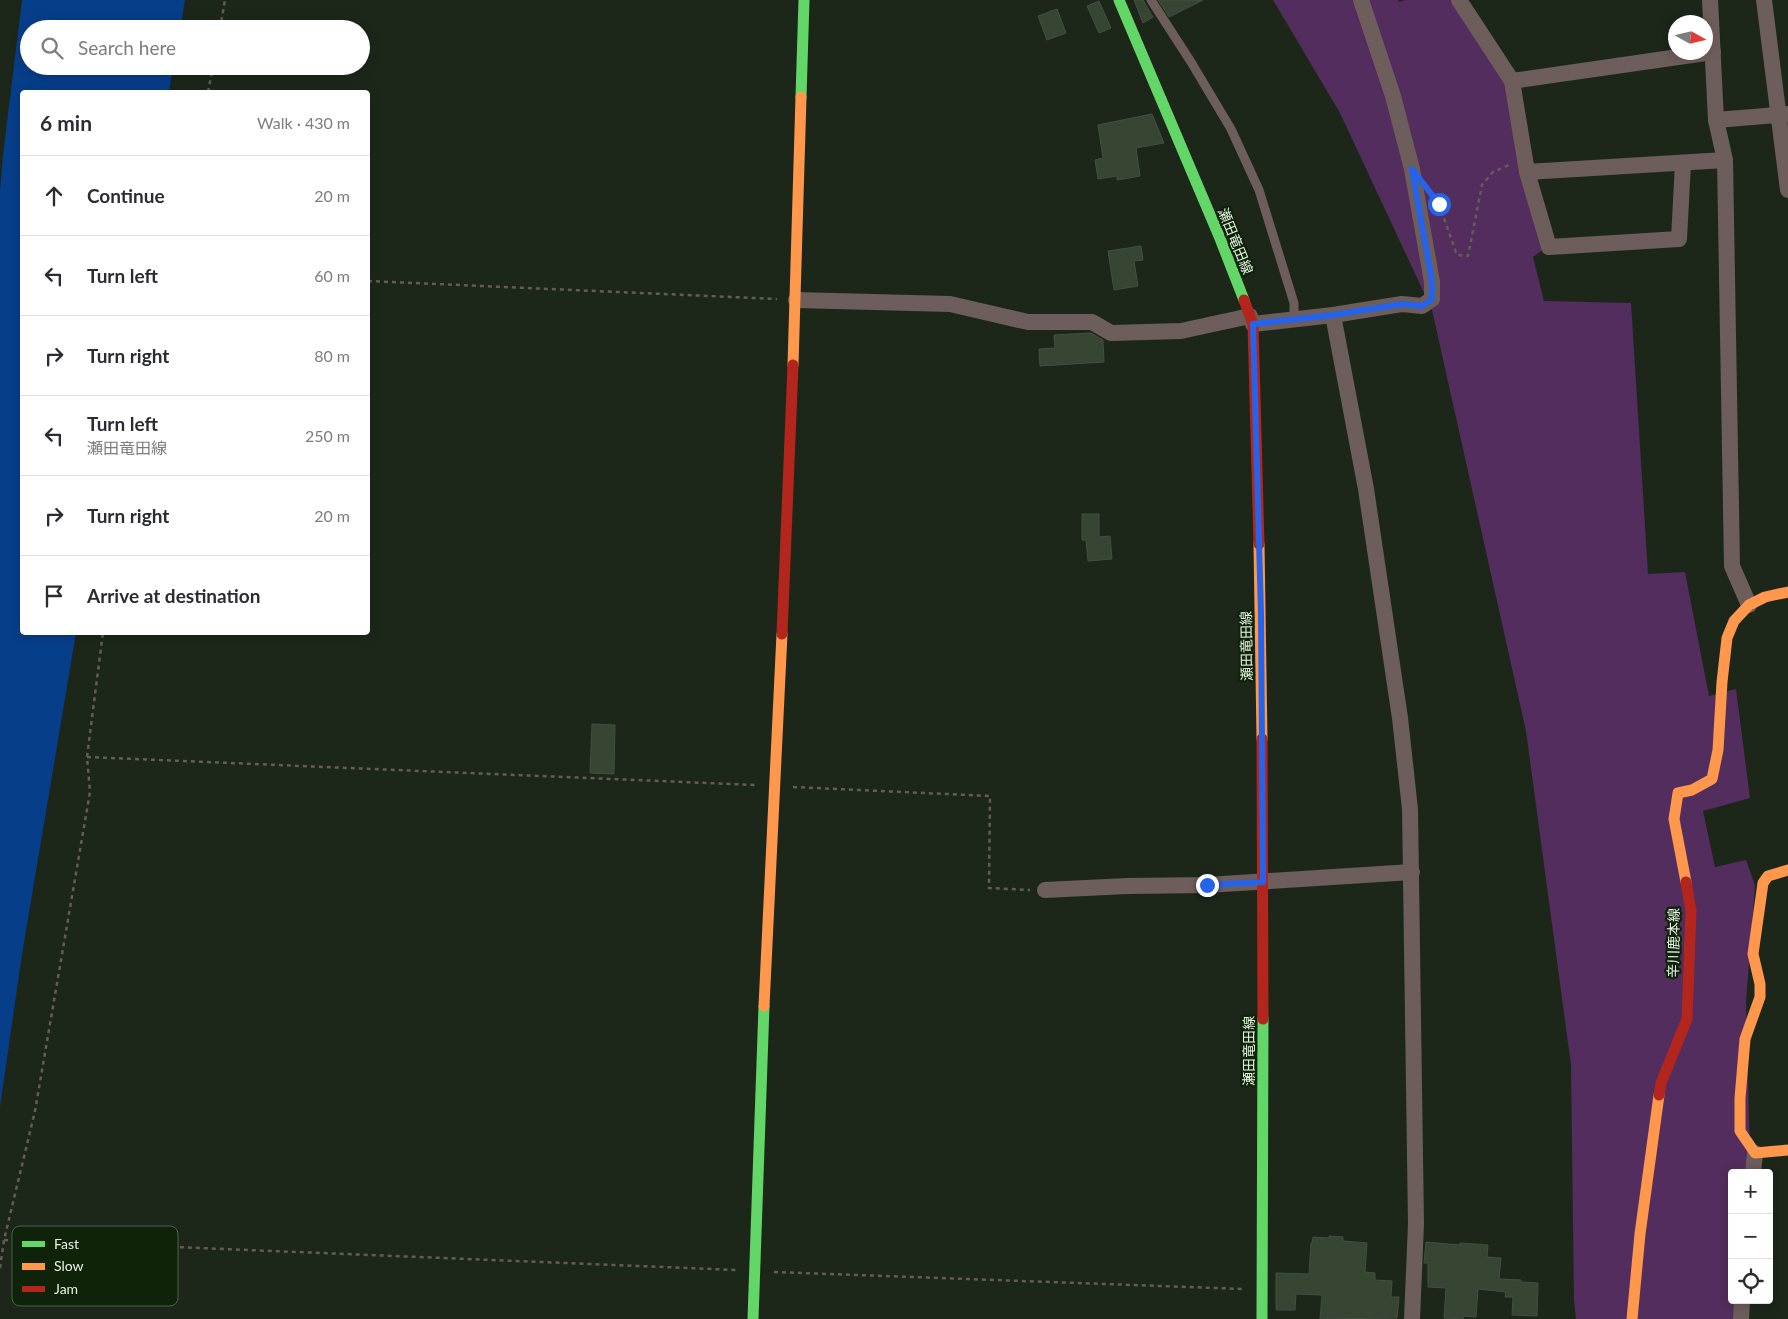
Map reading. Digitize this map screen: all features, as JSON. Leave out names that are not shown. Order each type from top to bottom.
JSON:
[{"type":"main road","points":[[753,1319],[764,994],[796,300],[804,0]]},
{"type":"main road","name":"瀬田竜田線","points":[[1119,0],[1219,236],[1251,320],[1261,613],[1263,882],[1262,1319]]},
{"type":"main road","name":"辛川鹿本線","points":[[1632,1319],[1640,1234],[1661,1082],[1687,1019],[1691,911],[1674,819],[1678,793],[1692,790],[1712,779],[1718,750],[1727,638],[1734,621],[1749,605],[1764,597],[1788,592]]},
{"type":"main road","points":[[1788,870],[1768,876],[1763,883],[1753,954],[1760,984],[1760,997],[1746,1039],[1740,1098],[1740,1131],[1755,1153],[1788,1150]]},
{"type":"street","points":[[796,300],[950,304],[1028,322],[1092,322],[1111,333],[1181,331],[1251,320],[1294,320],[1402,304],[1422,306],[1432,299],[1431,273],[1412,169],[1393,96],[1361,0]]},
{"type":"street","points":[[1459,0],[1512,81],[1525,166],[1549,247],[1679,240],[1683,163]]},
{"type":"street","points":[[1710,0],[1711,15]]},
{"type":"street","points":[[1764,0],[1783,114],[1788,190]]},
{"type":"street","points":[[1713,52],[1716,120],[1725,160],[1732,566],[1749,605]]},
{"type":"street","points":[[1512,81],[1668,58]]},
{"type":"street","points":[[1716,120],[1783,114]]},
{"type":"street","points":[[1525,166],[1683,163],[1725,160]]},
{"type":"street","points":[[1333,315],[1366,489],[1400,718],[1410,809],[1416,1224],[1412,1319]]},
{"type":"street","points":[[1045,890],[1207,885],[1412,872]]},
{"type":"street","points":[[1753,1169],[1755,1153]]},
{"type":"street","points":[[1741,1319],[1742,1304]]},
{"type":"lane","points":[[1151,0],[1192,62],[1231,129],[1259,190],[1294,303],[1294,320]]},
{"type":"path","points":[[222,20],[225,0]]},
{"type":"path","points":[[208,90],[211,75]]},
{"type":"path","points":[[1434,197],[1439,204],[1457,254],[1468,256],[1482,185],[1493,172],[1525,166]]},
{"type":"path","points":[[370,281],[796,300]]},
{"type":"path","points":[[0,1268],[4,1240],[39,1093],[90,792],[88,758],[103,635]]},
{"type":"path","points":[[88,758],[990,796],[989,888],[1045,890]]},
{"type":"path","points":[[4,1240],[12,1240]]},
{"type":"path","points":[[178,1247],[1262,1290]]},
{"type":"shaded area","points":[[1273,0],[1398,0],[1399,2],[1405,0],[1455,0],[1506,82],[1545,248],[1533,257],[1544,301],[1631,303],[1648,574],[1685,572],[1709,696],[1736,689],[1750,798],[1703,811],[1715,867],[1746,860],[1755,885],[1746,1002],[1749,1169],[1728,1169],[1728,1304],[1736,1304],[1735,1319],[1576,1319],[1574,1301],[1571,1065],[1526,731],[1432,310],[1340,113]]},
{"type":"water","points":[[22,0],[185,0],[182,20],[20,20],[20,75],[172,75],[169,90],[20,90],[20,635],[76,635],[22,954],[0,1107],[0,191]]},
{"type":"building","points":[[1134,0],[1143,0],[1153,17],[1143,23]]},
{"type":"building","points":[[1158,0],[1203,0],[1169,17]]},
{"type":"building","points":[[1099,1],[1111,28],[1099,33],[1087,6]]},
{"type":"building","points":[[1057,9],[1066,33],[1047,40],[1038,16]]},
{"type":"building","points":[[1152,114],[1164,143],[1136,148],[1140,176],[1117,180],[1117,176],[1098,179],[1095,160],[1103,158],[1098,125]]},
{"type":"building","points":[[1141,246],[1143,260],[1134,261],[1138,286],[1114,290],[1108,251]]},
{"type":"building","points":[[1091,333],[1103,340],[1104,362],[1040,366],[1039,349],[1055,348],[1054,335]]},
{"type":"building","points":[[1082,514],[1099,514],[1099,537],[1110,536],[1112,559],[1088,561],[1086,540],[1082,540]]},
{"type":"building","points":[[592,724],[615,725],[614,774],[590,773]]},
{"type":"building","points":[[1329,1236],[1343,1237],[1343,1241],[1367,1243],[1365,1272],[1375,1273],[1375,1280],[1392,1281],[1391,1297],[1399,1297],[1397,1318],[1320,1319],[1322,1295],[1296,1294],[1295,1310],[1276,1310],[1276,1273],[1309,1274],[1313,1237],[1329,1238]]},
{"type":"building","points":[[1426,1242],[1488,1245],[1487,1257],[1501,1258],[1499,1279],[1538,1283],[1537,1316],[1512,1315],[1513,1297],[1505,1297],[1506,1292],[1478,1289],[1476,1317],[1464,1316],[1463,1319],[1444,1318],[1446,1288],[1428,1287],[1428,1263],[1424,1263]]},
{"type":"traffic: fast","points":[[801,97],[804,0]]},
{"type":"traffic: fast","points":[[1119,0],[1219,236],[1244,300]]},
{"type":"traffic: fast","points":[[753,1319],[764,1006]]},
{"type":"traffic: fast","points":[[1262,1319],[1263,1019]]},
{"type":"traffic: slow","points":[[793,365],[801,97]]},
{"type":"traffic: slow","points":[[1259,544],[1262,739]]},
{"type":"traffic: slow","points":[[1686,882],[1674,819],[1678,793],[1692,790],[1712,779],[1718,750],[1727,638],[1734,621],[1749,605],[1765,597],[1788,592]]},
{"type":"traffic: slow","points":[[764,1006],[782,634]]},
{"type":"traffic: slow","points":[[1788,870],[1768,876],[1763,883],[1753,954],[1760,984],[1760,997],[1745,1039],[1740,1098],[1740,1131],[1755,1153],[1788,1150]]},
{"type":"traffic: slow","points":[[1632,1319],[1640,1234],[1659,1095]]},
{"type":"traffic: jam","points":[[1244,300],[1253,324],[1259,544]]},
{"type":"traffic: jam","points":[[782,634],[793,365]]},
{"type":"traffic: jam","points":[[1262,739],[1263,1019]]},
{"type":"traffic: jam","points":[[1659,1095],[1661,1083],[1687,1019],[1691,911],[1686,882]]},
{"type":"route","points":[[1207,885],[1263,882],[1261,613],[1253,324],[1333,315],[1402,304],[1422,306],[1432,299],[1432,282],[1412,169],[1439,204]]}]
